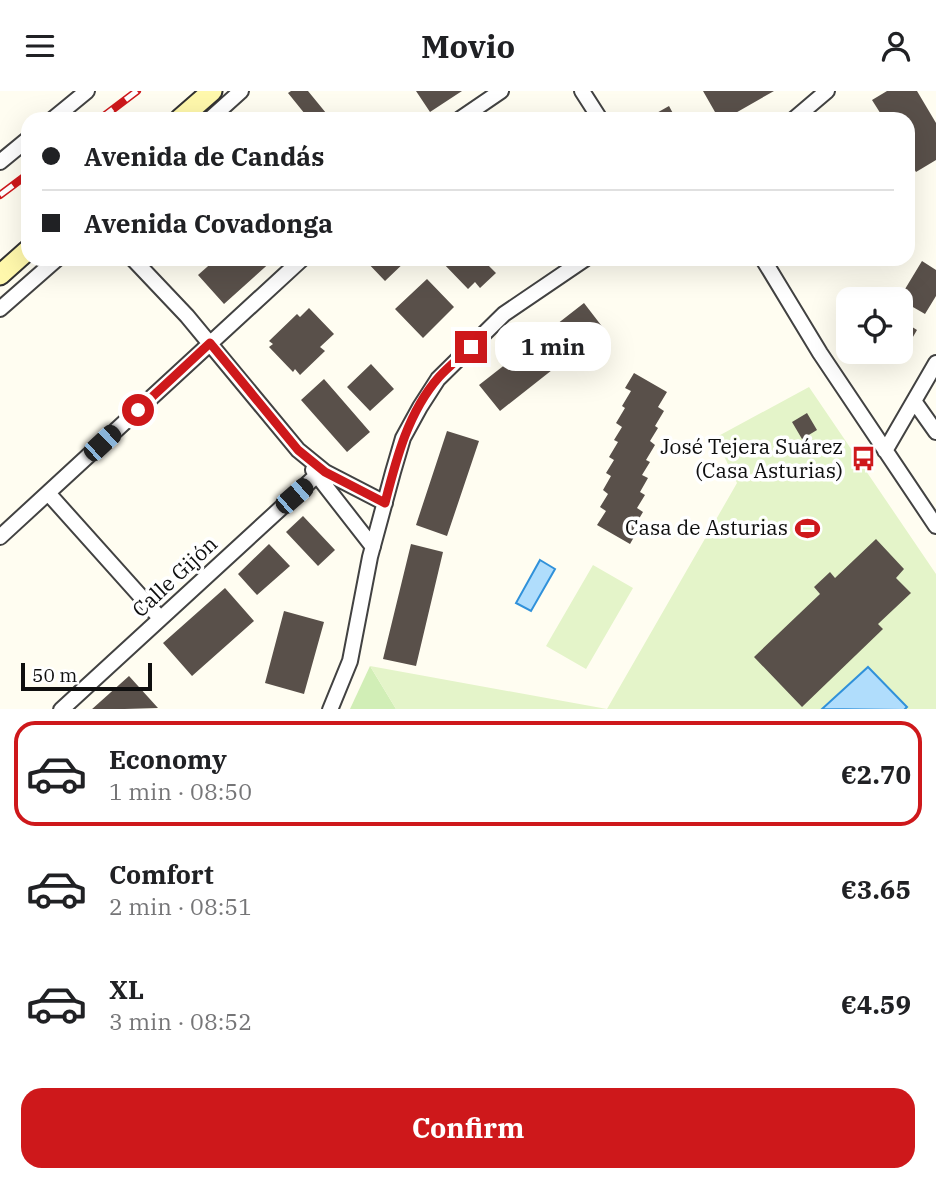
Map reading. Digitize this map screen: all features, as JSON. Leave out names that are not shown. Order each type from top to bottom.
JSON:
[{"type":"main road","points":[[188,112],[212,91]]},
{"type":"main road","points":[[0,275],[21,256]]},
{"type":"street","points":[[62,112],[87,91]]},
{"type":"street","points":[[218,112],[241,91]]},
{"type":"street","points":[[470,112],[501,91]]},
{"type":"street","points":[[582,91],[596,112]]},
{"type":"street","points":[[802,112],[823,92]]},
{"type":"street","points":[[0,162],[21,145]]},
{"type":"street","points":[[0,309],[49,266]]},
{"type":"street","points":[[139,266],[210,343],[373,547]]},
{"type":"street","points":[[0,537],[294,266]]},
{"type":"street","points":[[330,709],[350,661],[373,547],[403,438],[438,379],[504,314],[575,266]]},
{"type":"street","points":[[767,266],[820,353],[936,526]]},
{"type":"street","points":[[885,451],[936,363]]},
{"type":"street","points":[[914,401],[936,432]]},
{"type":"street","points":[[298,450],[325,472],[385,503]]},
{"type":"street","name":"Calle Gijón","points":[[61,709],[317,475]]},
{"type":"street","points":[[48,493],[160,618]]},
{"type":"green space","name":"Casa de Asturias","points":[[809,387],[936,574],[936,709],[607,709],[737,483],[724,456],[711,440]]},
{"type":"green space","points":[[593,565],[633,588],[586,669],[546,646]]},
{"type":"green space","points":[[370,666],[396,709],[350,709]]},
{"type":"green space","points":[[370,666],[607,709],[396,709]]},
{"type":"water","points":[[540,560],[555,569],[531,611],[516,603]]},
{"type":"water","points":[[868,667],[907,707],[905,709],[822,709]]},
{"type":"building","points":[[308,91],[325,112],[303,112],[288,93]]},
{"type":"building","points":[[416,91],[462,91],[430,112]]},
{"type":"building","points":[[703,91],[774,91],[737,112],[715,112]]},
{"type":"building","points":[[887,91],[917,91],[936,123],[936,160],[916,172],[915,112],[880,112],[872,100]]},
{"type":"building","points":[[669,106],[672,112],[658,112]]},
{"type":"building","points":[[922,261],[936,270],[936,296],[925,314],[913,307],[913,287],[906,287]]},
{"type":"building","points":[[208,266],[266,266],[224,304],[198,275]]},
{"type":"building","points":[[371,266],[401,266],[385,281]]},
{"type":"building","points":[[446,266],[489,266],[496,273],[480,288],[475,282],[468,289]]},
{"type":"building","points":[[427,279],[454,307],[423,338],[395,309]]},
{"type":"building","points":[[584,303],[604,329],[500,411],[479,385]]},
{"type":"building","points":[[309,308],[334,334],[320,347],[325,351],[300,375],[295,369],[293,372],[269,347],[273,344],[269,341],[297,314],[300,317]]},
{"type":"building","points":[[371,364],[394,389],[370,411],[347,387]]},
{"type":"building","points":[[634,373],[667,392],[658,407],[664,411],[650,441],[655,445],[646,460],[650,462],[642,475],[648,478],[640,492],[645,495],[637,508],[643,512],[634,527],[638,530],[630,544],[597,525],[606,511],[600,507],[608,494],[603,490],[611,476],[606,473],[614,460],[609,457],[618,442],[614,440],[622,427],[616,423],[631,391],[625,388]]},
{"type":"building","points":[[324,379],[370,432],[347,452],[301,400]]},
{"type":"building","points":[[807,413],[817,430],[802,439],[792,422]]},
{"type":"building","points":[[447,431],[479,441],[447,536],[416,525]]},
{"type":"building","points":[[303,516],[335,550],[318,566],[286,532]]},
{"type":"building","points":[[876,539],[904,569],[896,578],[911,593],[878,624],[883,629],[802,707],[754,657],[820,594],[814,587],[830,572],[835,578]]},
{"type":"building","points":[[269,544],[290,566],[257,595],[238,574]]},
{"type":"building","points":[[411,544],[443,552],[416,666],[383,659]]},
{"type":"building","points":[[225,588],[254,621],[192,676],[163,643]]},
{"type":"building","points":[[284,611],[324,622],[304,694],[265,683]]},
{"type":"building","points":[[129,676],[158,708],[124,709],[92,709]]},
{"type":"railway","points":[[109,112],[137,91]]},
{"type":"railway","points":[[0,195],[21,179]]},
{"type":"place","name":"José Tejera Suárez (Casa Asturias)","points":[[863,459]]},
{"type":"place","name":"Casa de Asturias","points":[[808,528]]},
{"type":"route","points":[[138,410],[210,343],[298,450],[325,472],[385,503],[403,438],[420,407],[438,379],[471,347]]}]
